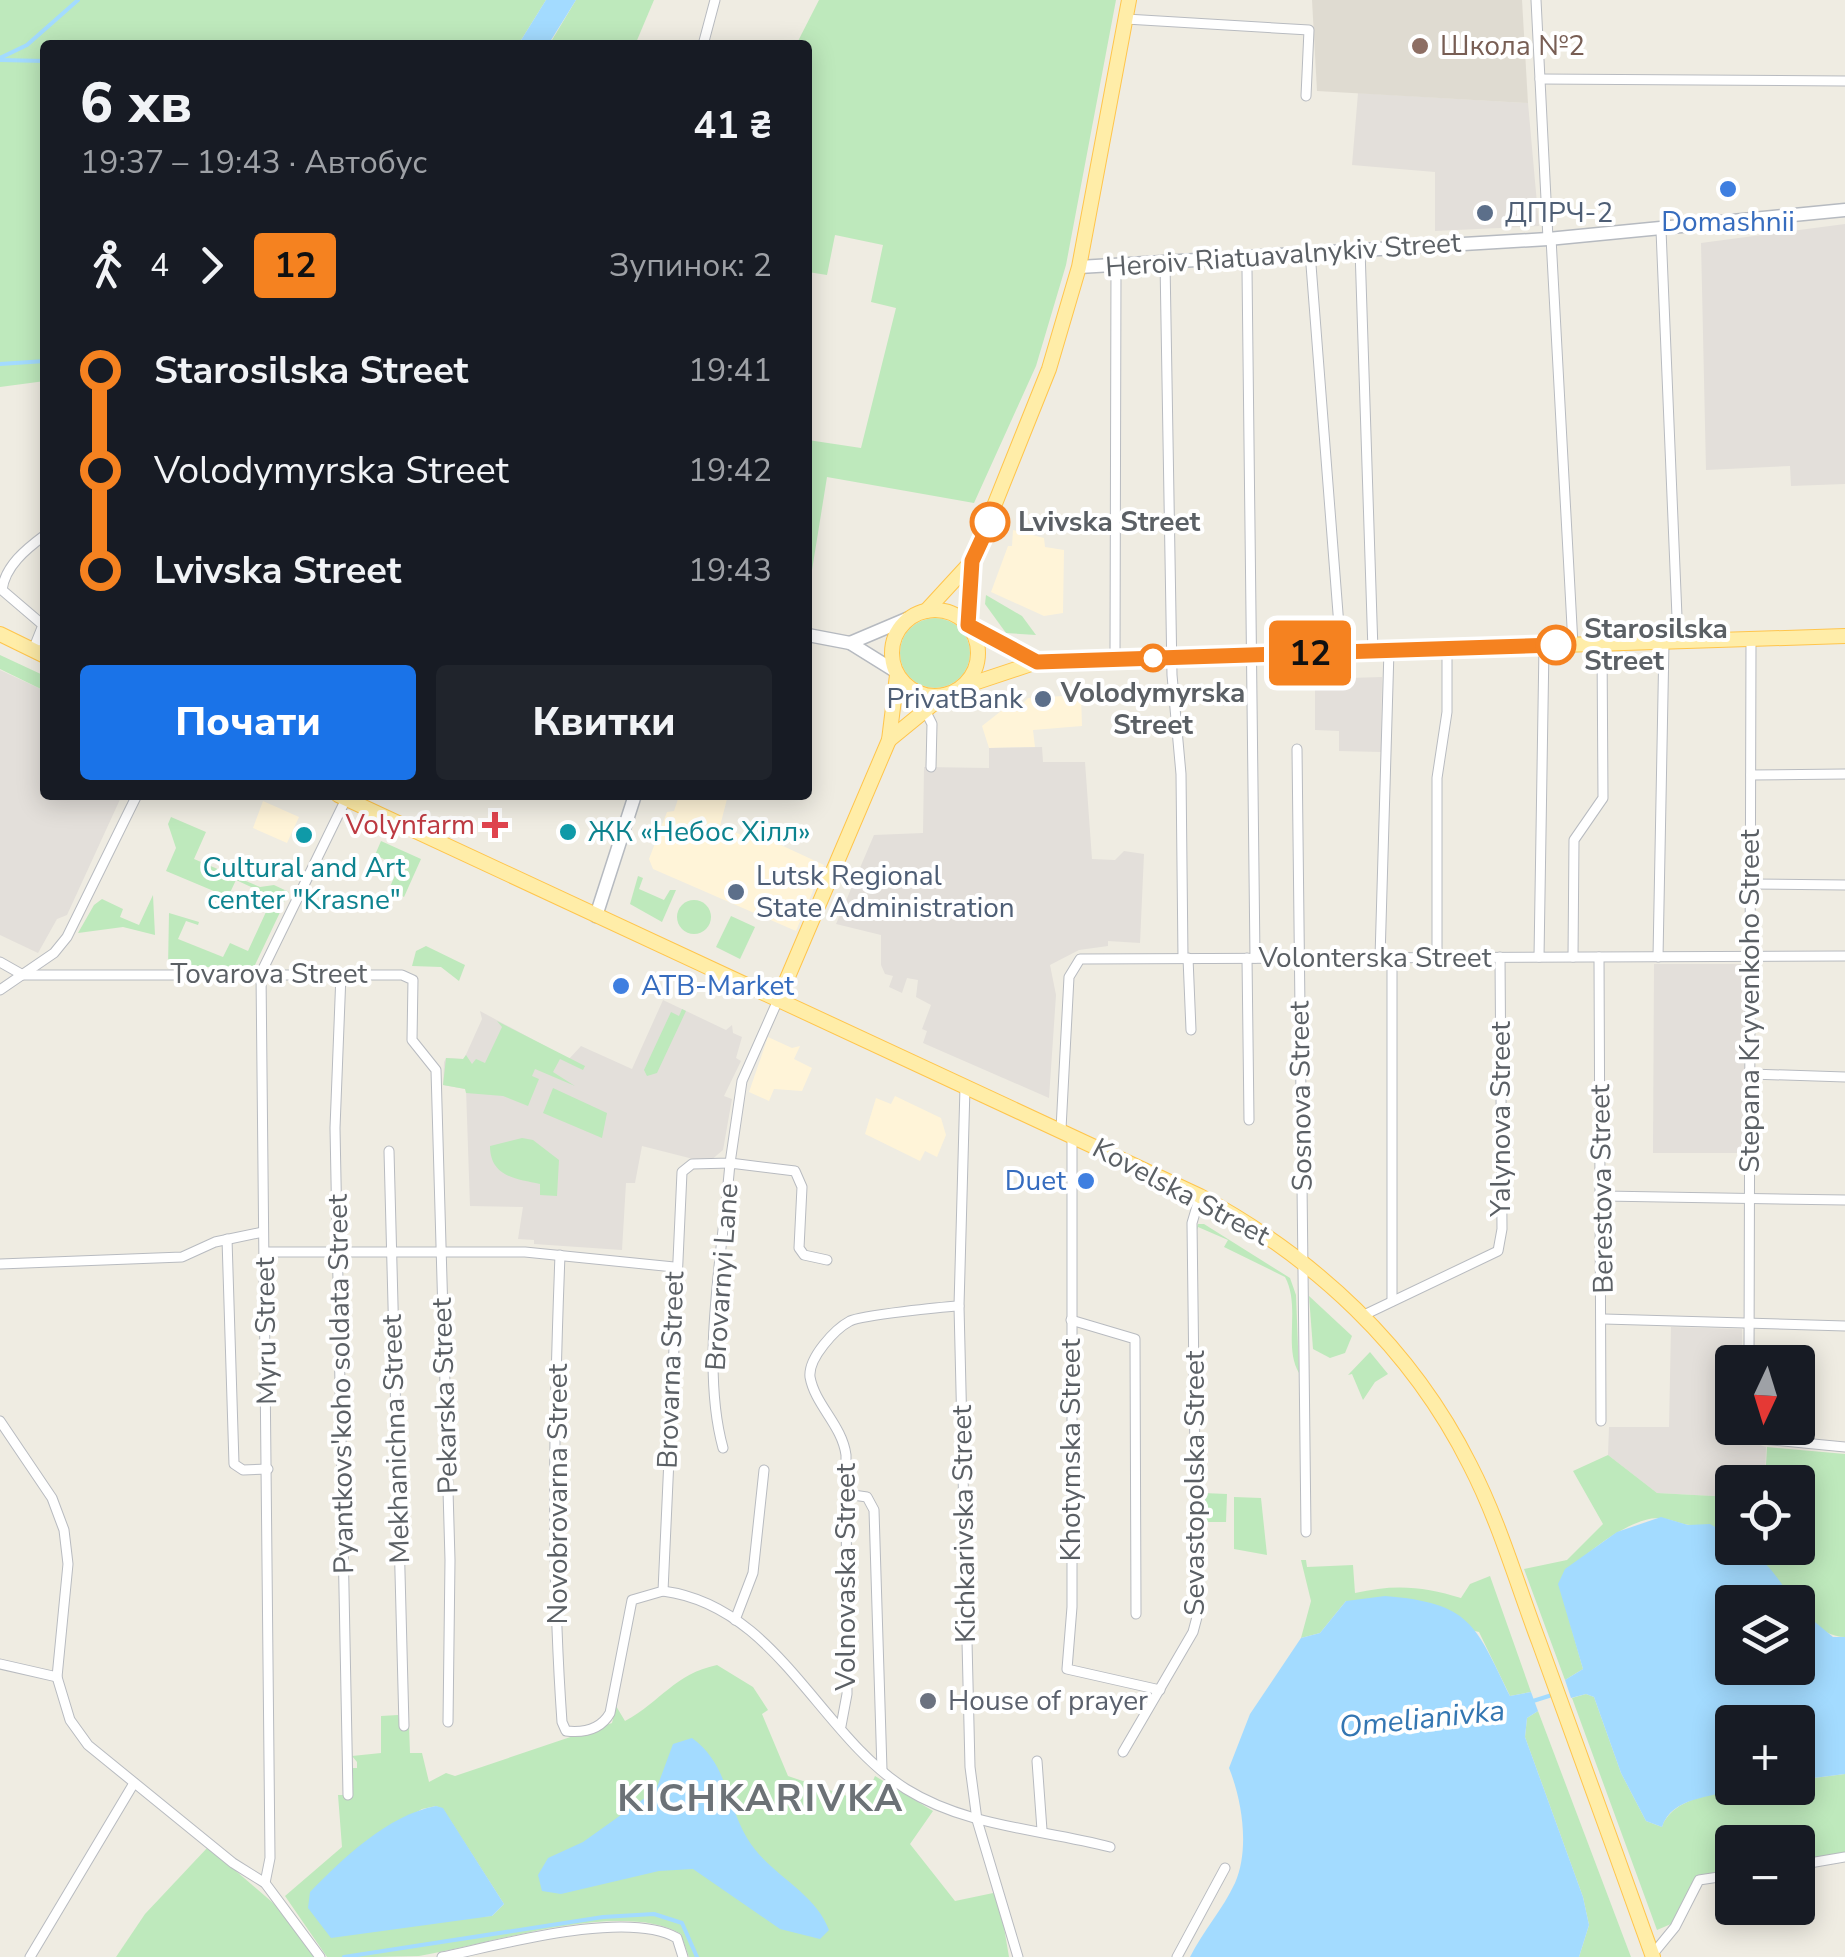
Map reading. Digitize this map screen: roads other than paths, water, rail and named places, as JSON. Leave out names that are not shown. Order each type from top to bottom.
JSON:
[{"type":"main road","points":[[962,687],[978,660],[970,628],[972,561],[1049,369],[1079,267],[1130,0]]},
{"type":"main road","points":[[778,1000],[889,740],[896,673],[893,642],[908,618],[926,611],[972,561]]},
{"type":"main road","points":[[926,611],[956,615],[970,628],[1037,662]]},
{"type":"main road","points":[[0,634],[39,653]]},
{"type":"main road","points":[[889,740],[944,696],[1037,662],[1845,636]]},
{"type":"main road","points":[[896,673],[918,693],[944,696]]},
{"type":"main road","name":"Kovelska Street","points":[[348,800],[1200,1196],[1304,1262],[1364,1316],[1427,1395],[1470,1463],[1653,1956]]},
{"type":"street","points":[[704,40],[716,0]]},
{"type":"street","points":[[1536,0],[1573,645]]},
{"type":"street","points":[[1126,19],[1310,30],[1306,96]]},
{"type":"street","points":[[1540,80],[1845,81]]},
{"type":"street","name":"Heroiv Riatuavalnykiv Street","points":[[1079,267],[1661,230],[1845,210]]},
{"type":"street","points":[[1658,957],[1671,642],[1661,230]]},
{"type":"street","points":[[1360,249],[1381,651],[1392,1301]]},
{"type":"street","points":[[1310,252],[1342,652]]},
{"type":"street","points":[[1243,257],[1250,655],[1248,1120]]},
{"type":"street","points":[[1165,262],[1172,657],[1191,1030]]},
{"type":"street","points":[[1115,659],[1116,265]]},
{"type":"street","points":[[40,539],[26,549],[4,578],[2,590],[40,622]]},
{"type":"street","points":[[850,643],[908,618]]},
{"type":"street","points":[[812,636],[850,643],[896,673]]},
{"type":"street","name":"Stepana Kryvenkoho Street","points":[[1749,1345],[1751,639]]},
{"type":"street","points":[[1573,957],[1574,840],[1603,798],[1602,644]]},
{"type":"street","points":[[1539,957],[1544,646]]},
{"type":"street","points":[[1437,958],[1438,778],[1447,712],[1447,648]]},
{"type":"street","points":[[926,712],[932,727],[931,767]]},
{"type":"street","name":"Sosnova Street","points":[[1296,749],[1306,1532]]},
{"type":"street","points":[[1751,775],[1845,774]]},
{"type":"street","points":[[0,990],[54,953],[67,937],[135,800]]},
{"type":"street","name":"Myru Street","points":[[265,1883],[270,1834],[261,974],[341,800]]},
{"type":"street","points":[[596,916],[633,800]]},
{"type":"street","points":[[1751,884],[1845,885]]},
{"type":"street","name":"Volonterska Street","points":[[1067,1132],[1073,963],[1087,958],[1845,956]]},
{"type":"street","name":"Yalynova Street","points":[[1364,1316],[1498,1252],[1502,1228],[1500,957]]},
{"type":"street","name":"Berestova Street","points":[[1599,957],[1604,1319],[1601,1420]]},
{"type":"street","points":[[0,962],[23,975]]},
{"type":"street","name":"Pyantkovsʹkoho soldata Street","points":[[341,974],[335,1090],[348,1795]]},
{"type":"street","name":"Tovarova Street","points":[[23,975],[411,977],[412,1040],[436,1070]]},
{"type":"street","points":[[730,1162],[742,1081],[778,1000]]},
{"type":"street","name":"Pekarska Street","points":[[436,1070],[450,1560],[448,1722]]},
{"type":"street","points":[[1751,1074],[1845,1076]]},
{"type":"street","name":"Kichkarivska Street","points":[[965,1084],[960,1306],[968,1734],[977,1820],[1018,1957]]},
{"type":"street","name":"Khotymska Street","points":[[1067,1132],[1072,1606],[1068,1670],[1160,1690]]},
{"type":"street","name":"Mekhanichna Street","points":[[390,1151],[404,1726]]},
{"type":"street","name":"Brovarnyi Lane","points":[[723,1448],[715,1419],[717,1326],[730,1162],[795,1171],[802,1188],[799,1248],[804,1255],[827,1260]]},
{"type":"street","name":"Brovarna Street","points":[[662,1590],[674,1267],[682,1172],[692,1164],[730,1162]]},
{"type":"street","name":"Sevastopolska Street","points":[[1122,1752],[1194,1632],[1198,1606],[1192,1222],[1200,1196]]},
{"type":"street","points":[[1603,1196],[1845,1200]]},
{"type":"street","points":[[0,1264],[182,1257],[226,1240],[263,1232]]},
{"type":"street","points":[[226,1240],[234,1464],[243,1470],[268,1469]]},
{"type":"street","points":[[266,1252],[560,1255],[674,1267]]},
{"type":"street","name":"Novobrovarna Street","points":[[560,1255],[553,1500],[561,1718],[566,1731],[594,1728],[608,1718],[631,1603],[662,1590]]},
{"type":"street","name":"Volnovaska Street","points":[[841,1726],[847,1694],[844,1439],[812,1382],[812,1364],[852,1320],[960,1306]]},
{"type":"street","points":[[1604,1319],[1845,1326]]},
{"type":"street","points":[[1071,1320],[1135,1339],[1136,1614]]},
{"type":"street","points":[[0,1421],[52,1498],[64,1530],[68,1564],[57,1677],[70,1720],[83,1739],[134,1783],[233,1863],[265,1883],[320,1957]]},
{"type":"street","points":[[1815,1444],[1845,1447]]},
{"type":"street","points":[[735,1620],[753,1573],[764,1470]]},
{"type":"street","points":[[846,1494],[867,1497],[874,1510],[882,1770]]},
{"type":"street","points":[[662,1590],[705,1603],[735,1620],[782,1658],[882,1770],[935,1806],[977,1820],[1042,1830],[1110,1847]]},
{"type":"street","points":[[0,1664],[57,1677]]},
{"type":"street","points":[[1037,1761],[1042,1830]]},
{"type":"street","points":[[30,1957],[134,1783]]},
{"type":"street","points":[[1815,1863],[1844,1860]]},
{"type":"street","points":[[1177,1957],[1226,1868]]},
{"type":"street","points":[[1653,1956],[1675,1927],[1700,1880],[1715,1878]]},
{"type":"street","points":[[442,1957],[603,1928],[661,1929],[677,1938],[683,1957]]},
{"type":"water","points":[[546,0],[576,0],[551,40],[521,40]]},
{"type":"water","points":[[1661,1517],[1688,1525],[1710,1524],[1715,1527],[1715,1565],[1766,1565],[1782,1585],[1715,1585],[1715,1685],[1815,1685],[1815,1622],[1833,1637],[1845,1637],[1845,1774],[1815,1778],[1815,1705],[1715,1705],[1715,1794],[1674,1809],[1662,1827],[1646,1821],[1621,1773],[1594,1697],[1586,1694],[1571,1698],[1565,1680],[1583,1669],[1558,1584],[1565,1569],[1617,1532]]},
{"type":"water","points":[[1385,1596],[1436,1604],[1453,1612],[1478,1635],[1510,1696],[1531,1692],[1538,1711],[1527,1718],[1525,1737],[1583,1897],[1589,1925],[1579,1957],[1190,1957],[1240,1870],[1242,1825],[1229,1768],[1250,1714],[1301,1638],[1320,1633],[1346,1601]]},
{"type":"water","points":[[692,1738],[719,1771],[740,1824],[756,1851],[822,1916],[829,1930],[820,1939],[780,1929],[693,1869],[659,1871],[561,1894],[542,1891],[538,1875],[548,1858],[583,1842],[656,1790],[673,1744]]},
{"type":"water","points":[[436,1806],[443,1808],[504,1904],[492,1916],[331,1938],[308,1908],[310,1892],[384,1828]]},
{"type":"waterway","points":[[0,58],[27,45],[78,0]]},
{"type":"waterway","points":[[0,60],[40,61]]},
{"type":"waterway","points":[[0,364],[40,361]]},
{"type":"waterway","name":"Omelianivka","points":[[1533,1701],[1552,1695]]},
{"type":"waterway","name":"Omelianivka","points":[[344,1957],[603,1917],[654,1914],[682,1923],[697,1957]]},
{"type":"place","name":"Школа №2","points":[[1420,46]]},
{"type":"place","name":"Domashnii","points":[[1728,189]]},
{"type":"place","name":"ДПРЧ-2","points":[[1485,213]]},
{"type":"place","name":"Lvivska Street","points":[[990,522]]},
{"type":"place","name":"Starosilska Street","points":[[1556,645]]},
{"type":"place","name":"Volodymyrska Street","points":[[1153,658]]},
{"type":"place","name":"PrivatBank","points":[[1043,699]]},
{"type":"place","name":"Volynfarm","points":[[495,825]]},
{"type":"place","name":"ЖК «Небос Хілл»","points":[[568,832]]},
{"type":"place","name":"Cultural and Art center \"Krasne\"","points":[[304,835]]},
{"type":"place","name":"Lutsk Regional State Administration","points":[[736,892]]},
{"type":"place","name":"ATB-Market","points":[[621,986]]},
{"type":"place","name":"Duet","points":[[1086,1181]]},
{"type":"place","name":"House of prayer","points":[[928,1701]]},
{"type":"district","name":"KICHKARIVKA","points":[[761,1798]]}]
